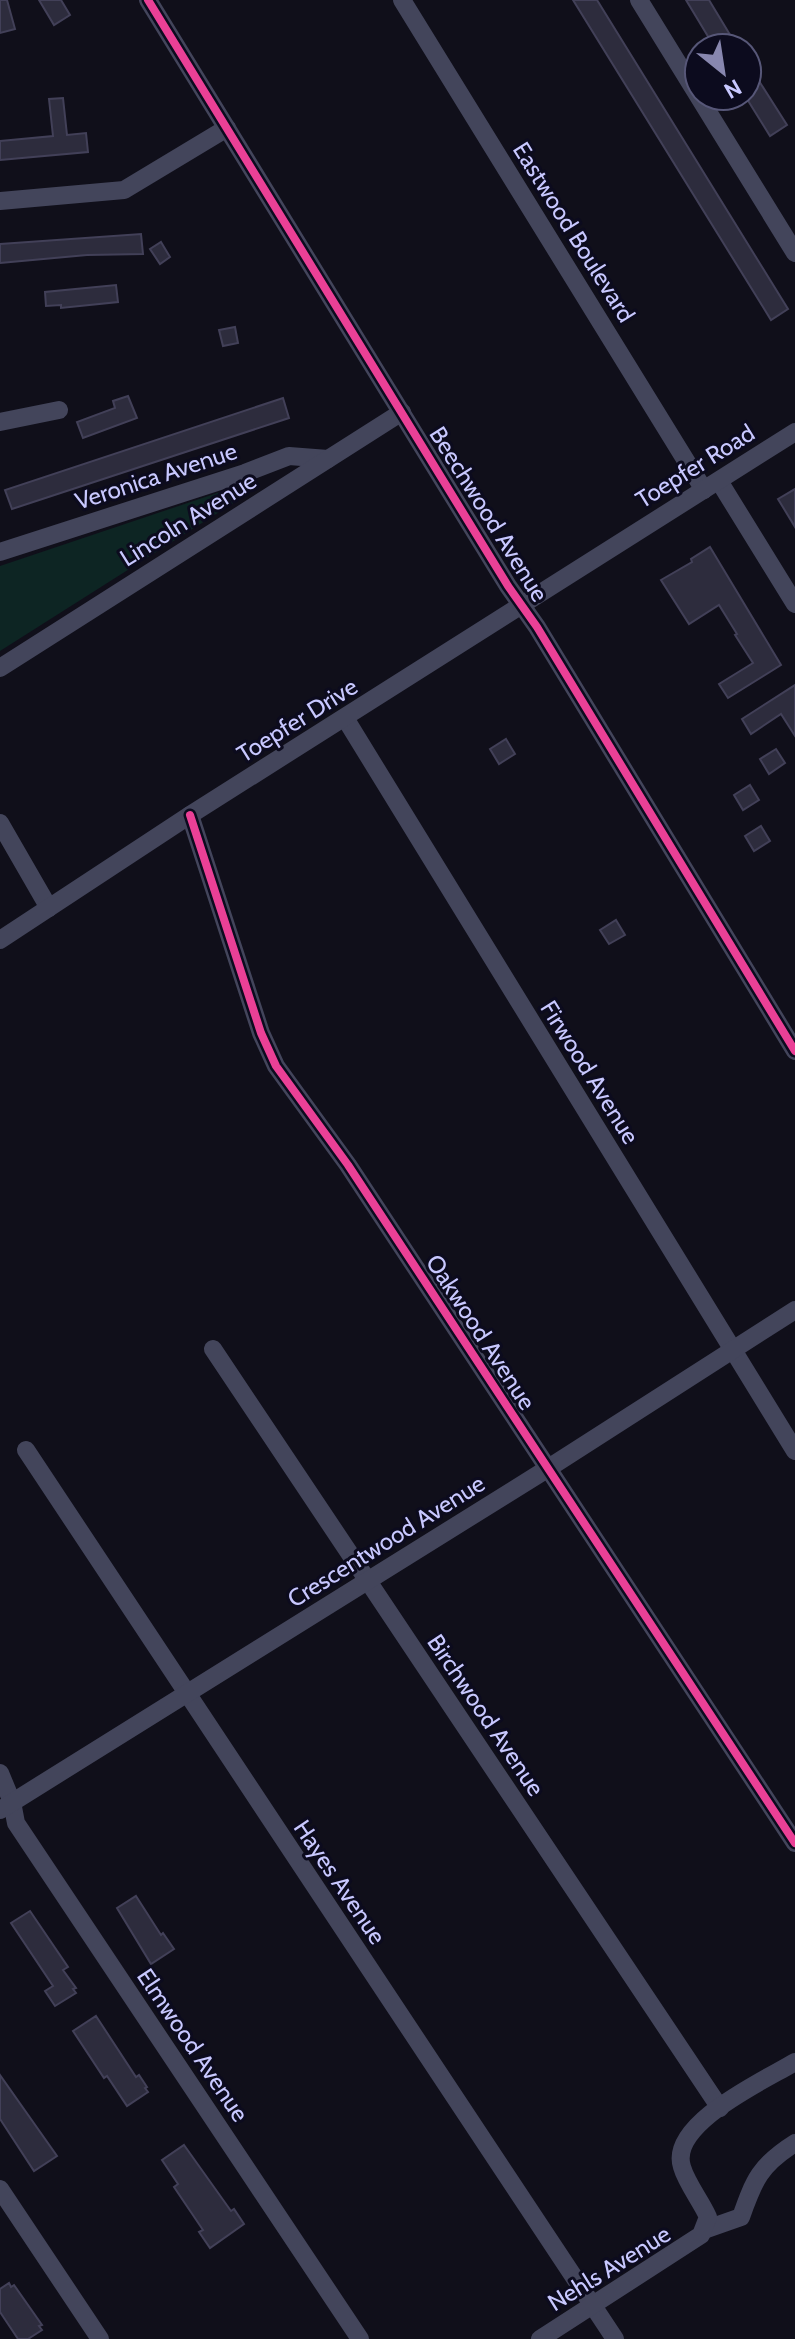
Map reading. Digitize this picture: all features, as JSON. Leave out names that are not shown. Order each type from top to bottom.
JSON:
[{"type":"street","name":"Beechwood Avenue","points":[[148,0],[795,1051]]},
{"type":"street","name":"Eastwood Boulevard","points":[[402,0],[712,486],[795,604]]},
{"type":"street","points":[[639,0],[795,253]]},
{"type":"street","points":[[0,201],[124,190],[227,128]]},
{"type":"street","points":[[0,422],[59,410]]},
{"type":"street","name":"Lincoln Avenue","points":[[0,668],[402,412]]},
{"type":"street","name":"Toepfer Road","points":[[621,541],[795,432]]},
{"type":"street","name":"Veronica Avenue","points":[[0,552],[289,456],[328,459]]},
{"type":"street","name":"Toepfer Drive","points":[[0,940],[190,815],[621,541]]},
{"type":"street","name":"Firwood Avenue","points":[[345,718],[795,1451]]},
{"type":"street","name":"Oakwood Avenue","points":[[190,815],[261,1033],[276,1066],[348,1165],[795,1843]]},
{"type":"street","points":[[0,823],[49,908]]},
{"type":"street","name":"Crescentwood Avenue","points":[[6,1806],[547,1469],[795,1310]]},
{"type":"street","name":"Birchwood Avenue","points":[[213,1349],[720,2108]]},
{"type":"street","name":"Hayes Avenue","points":[[26,1450],[615,2339]]},
{"type":"street","name":"Elmwood Avenue","points":[[0,1773],[6,1806],[16,1823],[360,2339]]},
{"type":"street","name":"Nehls Avenue","points":[[540,2339],[692,2243],[704,2230],[708,2217],[681,2166],[685,2139],[693,2127],[720,2108],[795,2062]]},
{"type":"street","points":[[704,2230],[741,2217],[756,2176],[795,2143]]},
{"type":"street","points":[[0,2189],[100,2339]]},
{"type":"green space","points":[[241,485],[247,488],[246,495],[0,651],[0,566]]},
{"type":"building","points":[[0,0],[7,0],[15,29],[0,33]]},
{"type":"building","points":[[39,0],[61,0],[70,15],[54,25]]},
{"type":"building","points":[[573,0],[597,0],[788,309],[771,320]]},
{"type":"building","points":[[686,0],[709,0],[728,32],[705,32]]},
{"type":"building","points":[[763,87],[787,125],[770,136],[755,112],[763,112]]},
{"type":"building","points":[[63,98],[67,135],[86,133],[88,152],[0,160],[0,141],[53,136],[49,99]]},
{"type":"building","points":[[141,234],[143,254],[87,255],[0,263],[0,244]]},
{"type":"building","points":[[161,242],[170,257],[160,264],[150,249]]},
{"type":"building","points":[[116,285],[118,302],[61,308],[61,305],[46,306],[45,292]]},
{"type":"building","points":[[235,327],[238,343],[223,346],[219,330]]},
{"type":"building","points":[[128,396],[137,418],[83,438],[77,422],[115,408],[113,401]]},
{"type":"building","points":[[283,398],[289,418],[12,509],[5,490]]},
{"type":"building","points":[[795,489],[795,527],[778,499]]},
{"type":"building","points":[[710,547],[781,665],[728,698],[719,684],[753,663],[737,634],[719,605],[689,624],[661,580]]},
{"type":"building","points":[[795,685],[795,736],[781,714],[751,734],[742,719]]},
{"type":"building","points":[[506,739],[515,754],[499,764],[490,749]]},
{"type":"building","points":[[776,749],[785,763],[769,774],[760,759]]},
{"type":"building","points":[[750,785],[759,800],[743,810],[734,795]]},
{"type":"building","points":[[761,826],[770,841],[754,851],[745,836]]},
{"type":"building","points":[[616,920],[625,935],[609,944],[600,930]]},
{"type":"building","points":[[136,1896],[161,1935],[163,1933],[174,1949],[151,1964],[117,1908]]},
{"type":"building","points":[[30,1911],[68,1967],[63,1970],[76,1988],[73,1989],[76,1993],[55,2006],[45,1991],[53,1986],[11,1923]]},
{"type":"building","points":[[96,2016],[136,2077],[139,2075],[147,2087],[148,2092],[127,2106],[73,2031]]},
{"type":"building","points":[[0,2075],[57,2156],[34,2171],[0,2119]]},
{"type":"building","points":[[184,2145],[231,2211],[234,2209],[244,2224],[210,2248],[199,2232],[203,2230],[174,2187],[178,2184],[162,2160]]},
{"type":"building","points":[[9,2283],[11,2287],[14,2285],[42,2325],[39,2326],[42,2330],[28,2339],[18,2339],[0,2312],[0,2289]]},
{"type":"cycle path","points":[[148,0],[508,586],[537,627],[795,1051]]},
{"type":"cycle path","points":[[190,815],[261,1033],[276,1066],[348,1165],[795,1843]]}]
